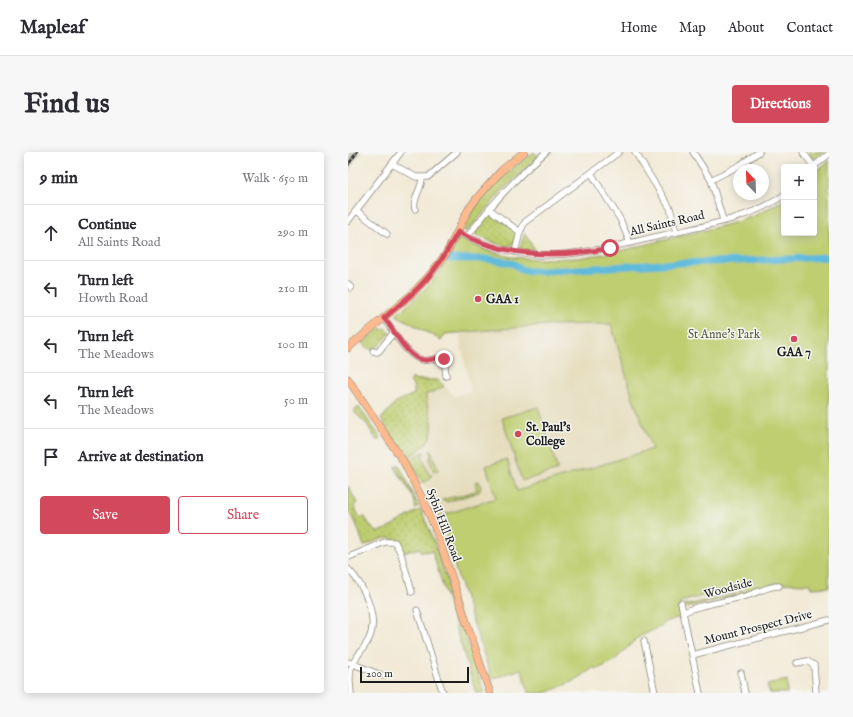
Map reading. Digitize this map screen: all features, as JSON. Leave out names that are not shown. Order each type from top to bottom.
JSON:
[{"type":"main road","points":[[348,348],[412,294],[429,276],[446,254],[468,210],[477,198],[502,170],[524,152]]},
{"type":"main road","name":"Sybil Hill Road","points":[[348,379],[403,461],[425,504],[436,530],[490,693]]},
{"type":"street","points":[[348,221],[401,152]]},
{"type":"street","points":[[392,164],[416,177],[428,178],[457,152]]},
{"type":"street","points":[[467,237],[488,209],[510,185],[546,152]]},
{"type":"street","points":[[515,252],[520,232],[525,222],[619,152]]},
{"type":"street","points":[[634,152],[670,208],[676,232]]},
{"type":"street","points":[[693,152],[711,180],[723,220]]},
{"type":"street","points":[[711,180],[751,154],[759,152]]},
{"type":"street","points":[[803,152],[812,164]]},
{"type":"street","points":[[817,164],[829,154]]},
{"type":"street","points":[[591,173],[620,219],[630,243]]},
{"type":"street","points":[[415,209],[414,204],[422,183],[422,178]]},
{"type":"street","name":"All Saints Road","points":[[458,232],[489,246],[515,252],[538,255],[581,253],[630,243],[723,220],[753,211],[781,197]]},
{"type":"street","points":[[488,209],[520,232]]},
{"type":"street","points":[[357,211],[386,234]]},
{"type":"street","points":[[384,318],[406,349],[420,360],[444,358],[446,376]]},
{"type":"street","points":[[373,351],[379,351],[394,332]]},
{"type":"street","points":[[348,558],[385,542],[395,542],[401,554],[412,592]]},
{"type":"street","points":[[348,569],[356,579],[368,602],[373,620],[369,640],[350,663],[351,693]]},
{"type":"street","name":"Woodside","points":[[684,613],[694,608],[747,596],[771,587],[779,586]]},
{"type":"street","points":[[681,603],[700,693]]},
{"type":"street","points":[[417,610],[443,693]]},
{"type":"street","name":"Mount Prospect Drive","points":[[692,655],[829,620]]},
{"type":"street","points":[[644,641],[655,693]]},
{"type":"street","points":[[797,663],[807,661],[814,665],[816,693]]},
{"type":"street","points":[[350,663],[384,676]]},
{"type":"street","points":[[741,673],[745,693]]},
{"type":"shaded area","points":[[348,152],[361,152],[348,172]]},
{"type":"shaded area","name":"St. Paul's College","points":[[611,324],[633,398],[652,449],[437,517],[436,511],[423,483],[409,460],[402,456],[381,419],[396,402],[414,394],[414,388],[410,381],[411,379],[438,380],[455,396],[471,391],[460,334],[548,325]]},
{"type":"green space","points":[[534,152],[538,156],[500,193],[466,232],[464,230],[468,219],[483,197],[514,167]]},
{"type":"green space","points":[[808,152],[824,152],[814,159]]},
{"type":"green space","name":"St Anne's Park","points":[[829,160],[829,587],[811,588],[810,584],[776,583],[748,593],[744,586],[741,586],[680,602],[681,617],[664,622],[663,625],[637,638],[615,660],[596,670],[595,667],[576,680],[546,693],[529,693],[521,669],[492,679],[445,538],[449,531],[449,527],[445,521],[437,517],[496,498],[486,466],[507,459],[517,491],[652,449],[633,398],[611,324],[548,325],[445,334],[441,340],[396,315],[434,280],[446,263],[459,238],[486,250],[510,257],[541,259],[577,258],[620,251],[733,223],[754,216],[781,202],[781,236],[817,236],[817,171]]},
{"type":"green space","points":[[490,212],[518,233],[513,245],[506,247],[477,236],[476,229]]},
{"type":"green space","points":[[525,233],[534,248],[532,251],[520,249]]},
{"type":"green space","points":[[385,328],[390,333],[378,347],[370,349],[362,343],[379,329]]},
{"type":"green space","points":[[411,379],[438,380],[444,386],[432,393],[426,394],[432,421],[431,433],[423,447],[408,457],[402,456],[381,419],[396,402],[414,394],[414,388],[410,381]]},
{"type":"green space","points":[[358,406],[381,438],[377,441],[367,424],[355,413],[355,409]]},
{"type":"green space","points":[[538,407],[558,470],[522,481],[502,418]]},
{"type":"green space","points":[[431,450],[438,470],[434,472],[430,461]]},
{"type":"green space","points":[[424,452],[425,453],[422,455],[429,475],[432,475],[430,479],[423,483],[409,460]]},
{"type":"green space","points":[[399,465],[419,506],[415,509],[414,500],[395,467]]},
{"type":"green space","points":[[479,481],[481,488],[479,492],[447,502],[442,500],[475,491],[477,489],[475,482]]},
{"type":"green space","points":[[348,486],[357,503],[354,506],[360,518],[364,516],[372,528],[377,532],[382,531],[421,509],[436,547],[484,693],[476,693],[432,551],[422,552],[420,548],[403,553],[400,546],[392,538],[382,539],[364,546],[356,523],[348,511]]},
{"type":"green space","points":[[740,590],[744,591],[744,594],[686,608],[684,605],[686,603],[687,605],[740,593]]},
{"type":"green space","points":[[787,680],[787,693],[770,693],[767,685]]},
{"type":"waterway","points":[[448,259],[486,259],[514,264],[521,269],[528,271],[545,271],[679,263],[829,257]]},
{"type":"railway","points":[[348,165],[357,152]]},
{"type":"place","name":"GAA 1","points":[[478,299]]},
{"type":"place","name":"GAA 7","points":[[794,339]]},
{"type":"place","name":"St. Paul's College","points":[[518,434]]},
{"type":"route","points":[[444,359],[442,357],[430,360],[420,360],[411,354],[398,339],[384,318],[412,294],[438,266],[458,232],[483,244],[499,249],[538,255],[581,253],[610,248]]}]
